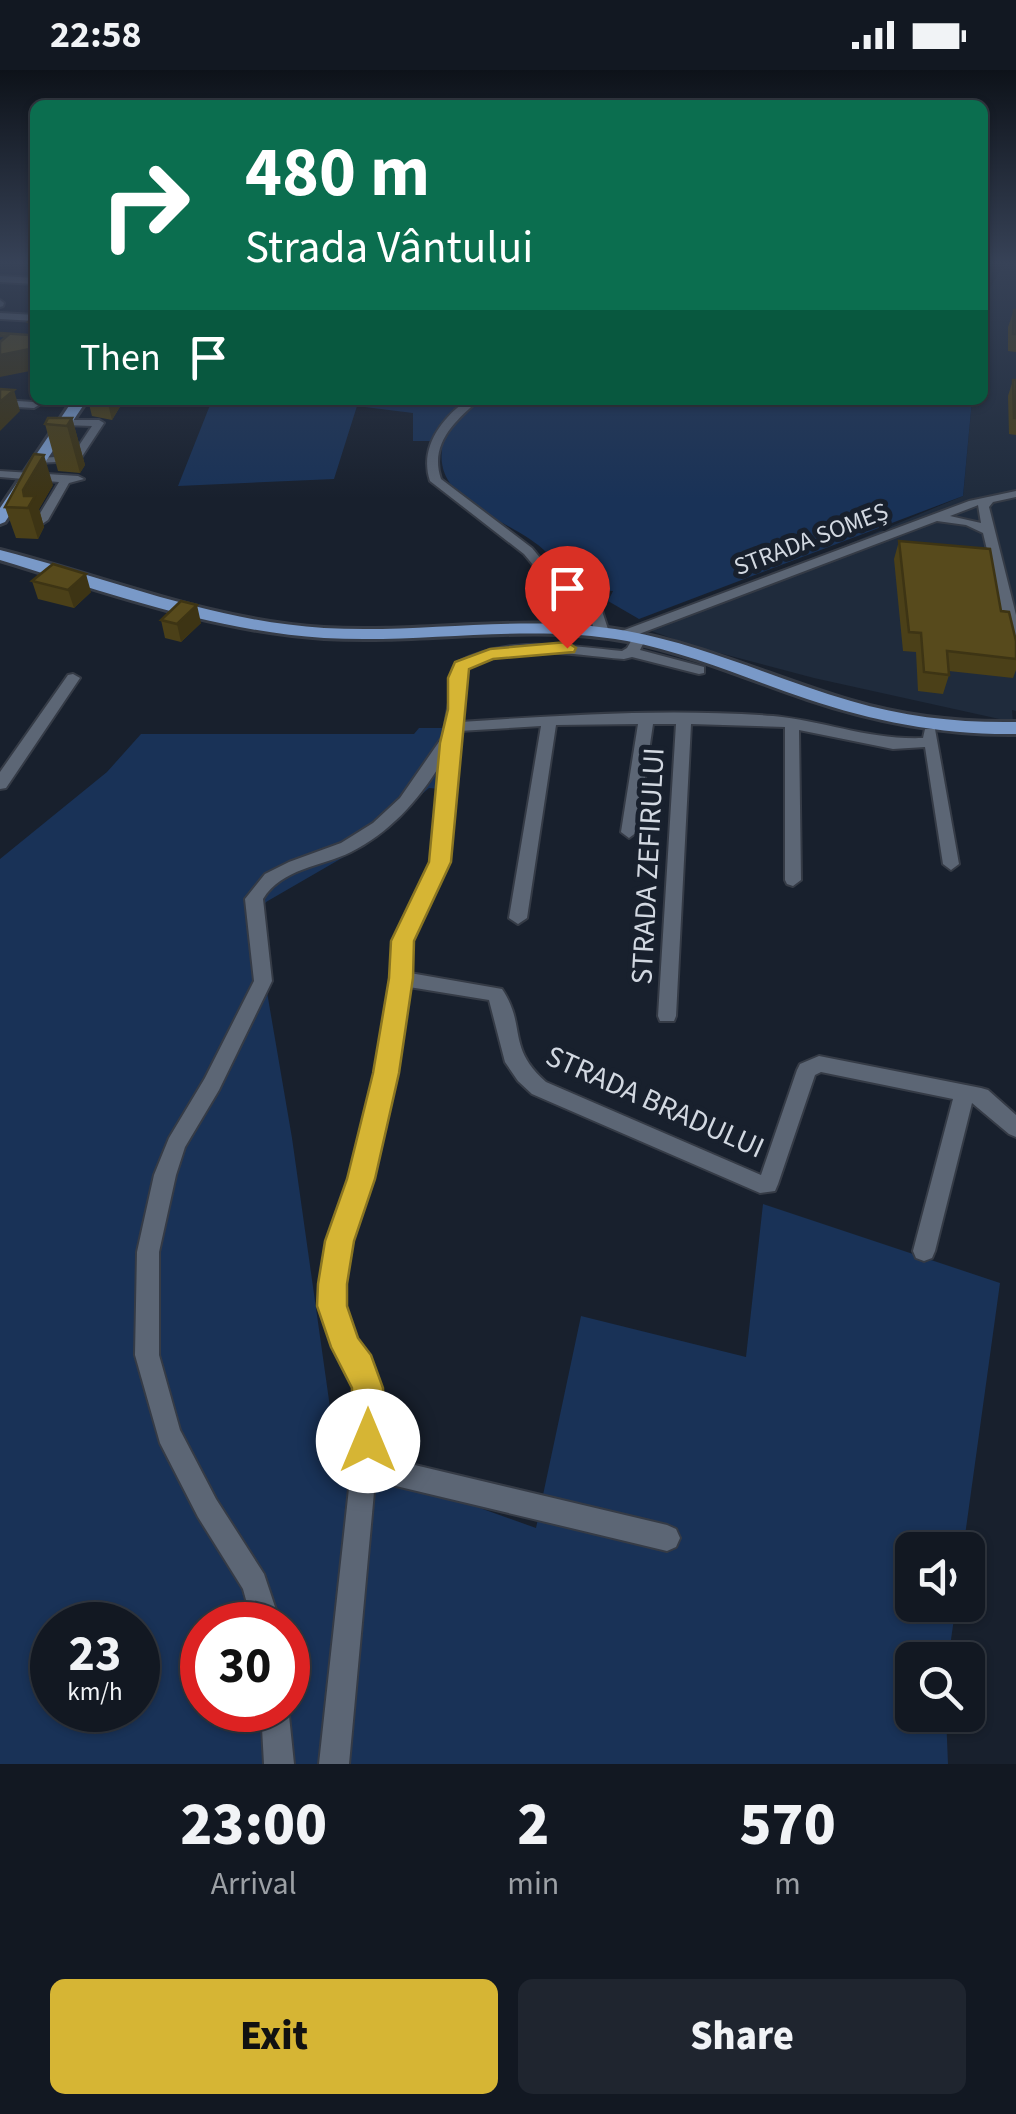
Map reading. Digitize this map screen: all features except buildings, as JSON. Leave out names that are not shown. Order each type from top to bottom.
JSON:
[{"type":"main road","points":[[0,518],[64,422],[80,405]]},
{"type":"main road","points":[[0,554],[242,622],[295,630],[602,632],[930,732],[1016,728]]},
{"type":"street","points":[[0,403],[30,405]]},
{"type":"street","points":[[468,405],[442,429],[432,466],[436,481],[528,551],[540,565],[552,599],[568,600],[597,588],[592,602],[602,632]]},
{"type":"street","points":[[39,461],[75,459],[99,423],[64,422]]},
{"type":"street","points":[[0,474],[38,480],[78,479]]},
{"type":"street","points":[[42,520],[64,484]]},
{"type":"street","name":"STRADA SOMEȘ","points":[[631,642],[930,518],[990,498],[1016,494]]},
{"type":"street","points":[[990,498],[983,507],[1016,642]]},
{"type":"street","points":[[930,518],[954,519],[990,532]]},
{"type":"street","points":[[334,1764],[366,1466],[368,1388],[360,1366],[346,1347],[332,1306],[332,1284],[386,1073],[401,978],[402,941],[440,862],[457,678],[467,662],[502,652],[558,648],[612,654],[631,642],[700,670]]},
{"type":"street","points":[[0,784],[73,678]]},
{"type":"street","points":[[453,731],[548,721],[646,718],[792,724],[882,743],[930,732],[950,864]]},
{"type":"street","points":[[629,832],[646,718]]},
{"type":"street","name":"STRADA ZEFIRULUI","points":[[667,1016],[684,720]]},
{"type":"street","points":[[518,918],[548,721]]},
{"type":"street","points":[[792,724],[793,880]]},
{"type":"street","points":[[260,1602],[255,1583],[207,1508],[169,1434],[148,1355],[148,1252],[164,1176],[176,1144],[212,1084],[263,980],[254,899],[259,888],[273,876],[336,852],[372,831],[424,782],[453,731]]},
{"type":"street","name":"STRADA BRADULUI","points":[[401,978],[495,994],[502,1002],[506,1044],[524,1077],[539,1088],[718,1168],[766,1184],[808,1070],[819,1064],[965,1092]]},
{"type":"street","points":[[924,1251],[965,1092],[981,1096],[1016,1128]]},
{"type":"street","points":[[366,1466],[667,1538]]},
{"type":"street","points":[[277,1732],[279,1764]]},
{"type":"shaded area","points":[[988,340],[1016,340],[1013,722],[814,678],[693,646],[646,629],[963,496],[972,405],[988,405]]},
{"type":"shaded area","points":[[210,405],[972,405],[963,496],[639,619],[608,601],[613,591],[561,589],[547,553],[480,510],[451,485],[436,441],[413,441],[413,413],[357,406],[334,479],[178,486]]},
{"type":"shaded area","points":[[419,728],[450,728],[440,789],[429,788],[361,847],[266,902],[255,922],[292,1138],[337,1457],[536,1528],[581,1316],[746,1357],[763,1204],[1000,1283],[965,1532],[895,1532],[895,1622],[954,1622],[951,1642],[895,1642],[895,1732],[947,1732],[948,1764],[0,1764],[0,859],[107,772],[141,734],[414,734]]},
{"type":"route","points":[[368,1441],[368,1388],[360,1366],[346,1347],[332,1306],[332,1284],[386,1073],[401,978],[402,941],[440,862],[450,743],[458,709],[457,678],[461,666],[490,654],[567,648]]}]
